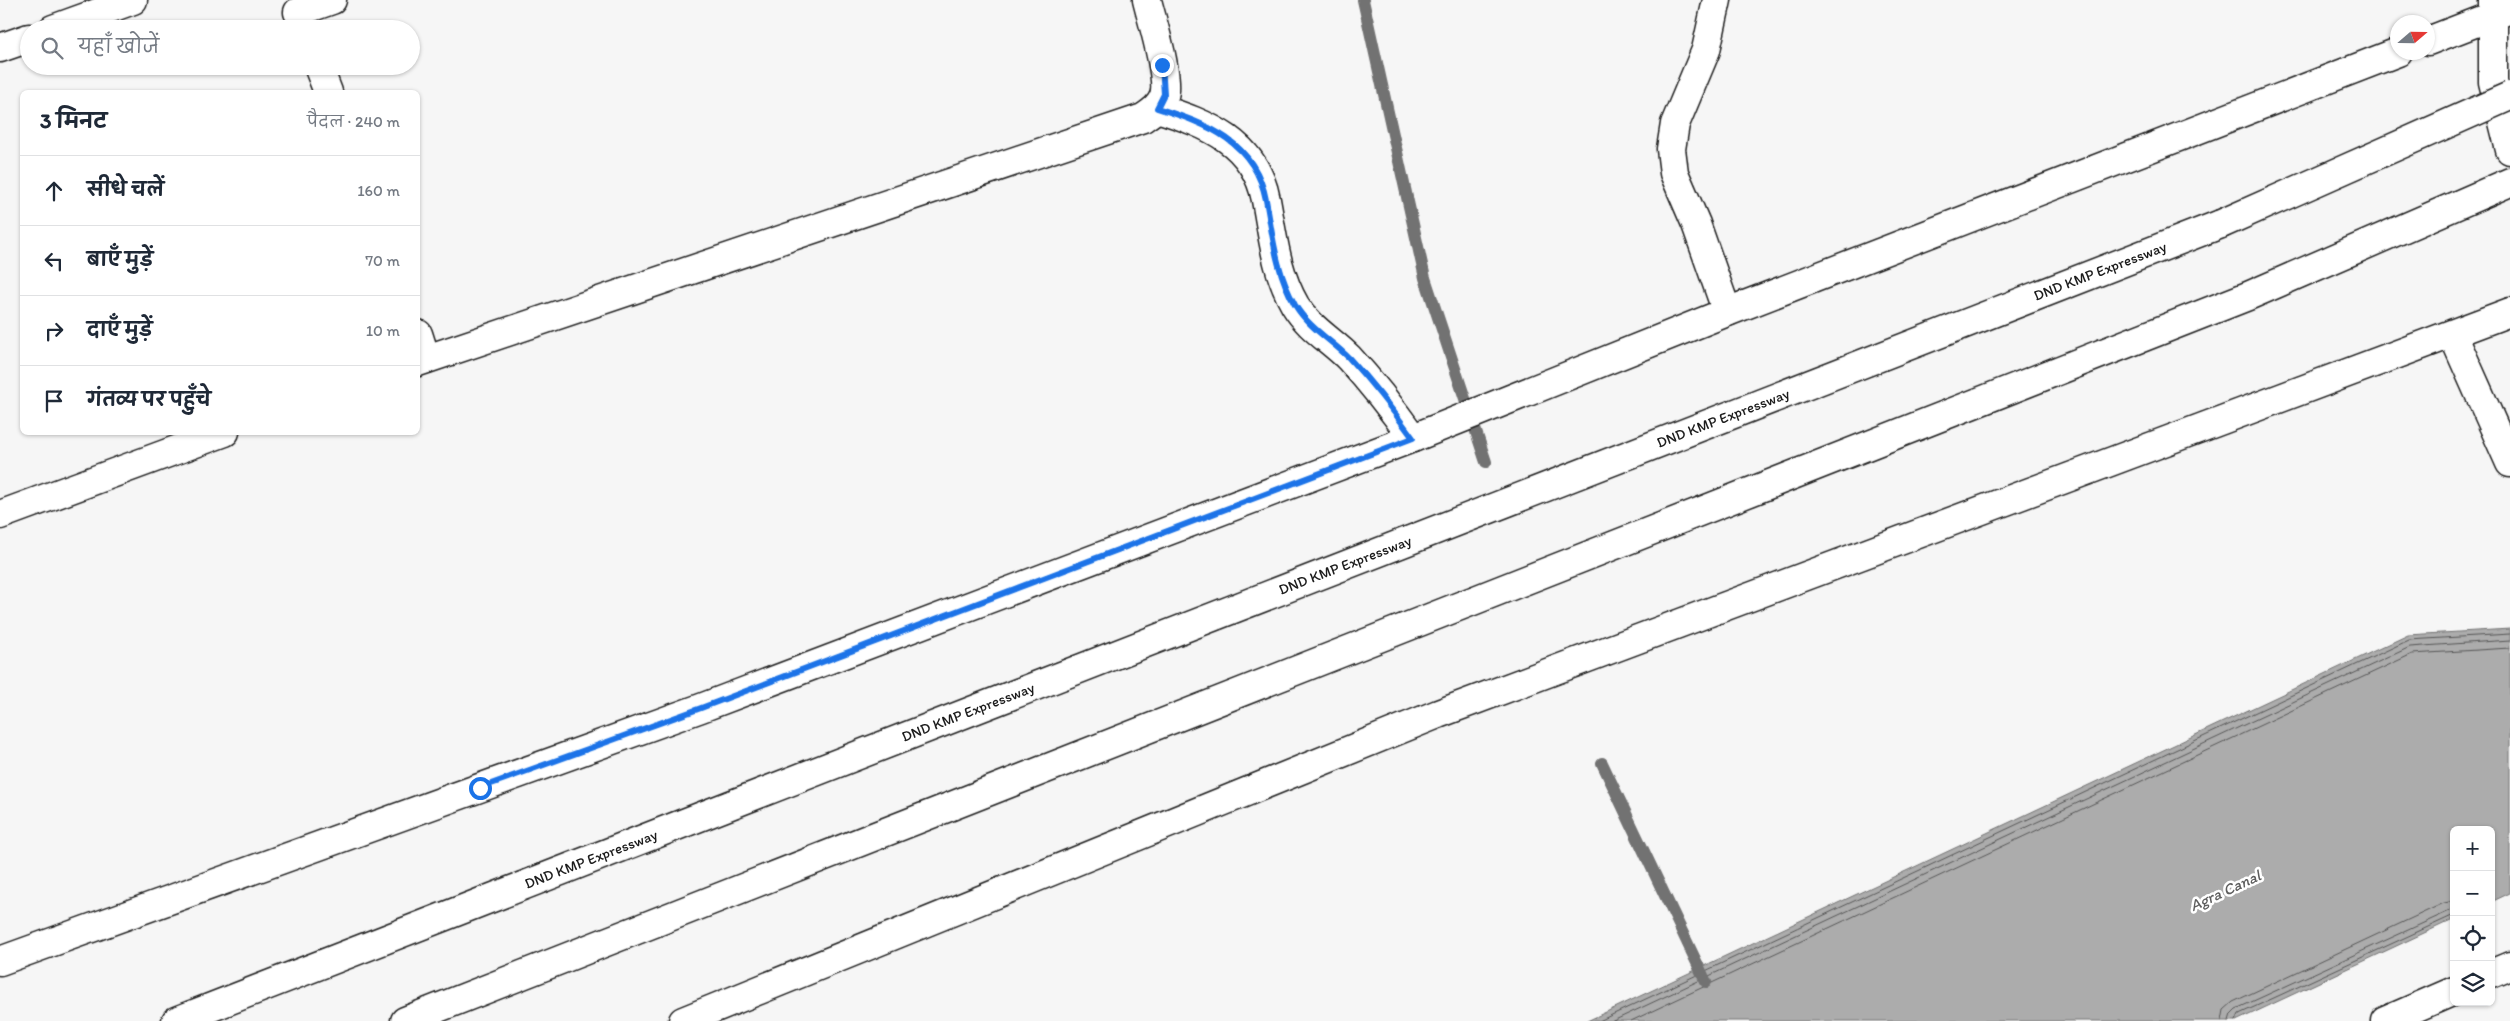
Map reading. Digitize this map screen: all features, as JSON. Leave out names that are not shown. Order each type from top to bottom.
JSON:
[{"type":"main road","points":[[78,20],[133,0]]},
{"type":"main road","points":[[298,14],[332,0]]},
{"type":"main road","points":[[421,352],[1143,118],[1157,108],[1164,94],[1164,75],[1147,0]]},
{"type":"main road","points":[[1717,0],[1706,50],[1675,124],[1671,149],[1674,173],[1696,224],[1727,312]]},
{"type":"main road","points":[[2435,38],[2499,8],[2493,82],[2510,150]]},
{"type":"main road","points":[[0,48],[20,41]]},
{"type":"main road","points":[[0,960],[701,708],[1425,433],[1727,312],[2390,55]]},
{"type":"main road","points":[[321,75],[327,90]]},
{"type":"main road","name":"DND KMP Expressway","points":[[176,1021],[2221,224],[2510,96]]},
{"type":"main road","points":[[1157,108],[1211,128],[1247,155],[1258,173],[1266,198],[1273,248],[1280,276],[1296,306],[1318,333],[1347,356],[1382,396],[1425,433]]},
{"type":"main road","points":[[405,1021],[2248,296],[2510,182]]},
{"type":"main road","points":[[683,1021],[1438,714],[2453,335],[2510,312]]},
{"type":"main road","points":[[2453,335],[2510,464]]},
{"type":"main road","points":[[0,515],[217,435]]},
{"type":"main road","points":[[2495,972],[2510,966]]},
{"type":"main road","points":[[2385,1021],[2450,993]]},
{"type":"water","name":"Agra Canal","points":[[2510,629],[2510,893],[2495,900],[2495,826],[2450,826],[2450,921],[2236,1021],[1587,1021],[2408,635]]},
{"type":"waterway","points":[[1363,0],[1425,278],[1486,462]]},
{"type":"waterway","points":[[1602,763],[1706,982]]},
{"type":"route","points":[[480,788],[701,708],[1413,438],[1382,396],[1347,356],[1318,333],[1296,306],[1280,276],[1273,248],[1266,198],[1258,173],[1247,155],[1211,128],[1157,108],[1164,94],[1162,65]]}]
